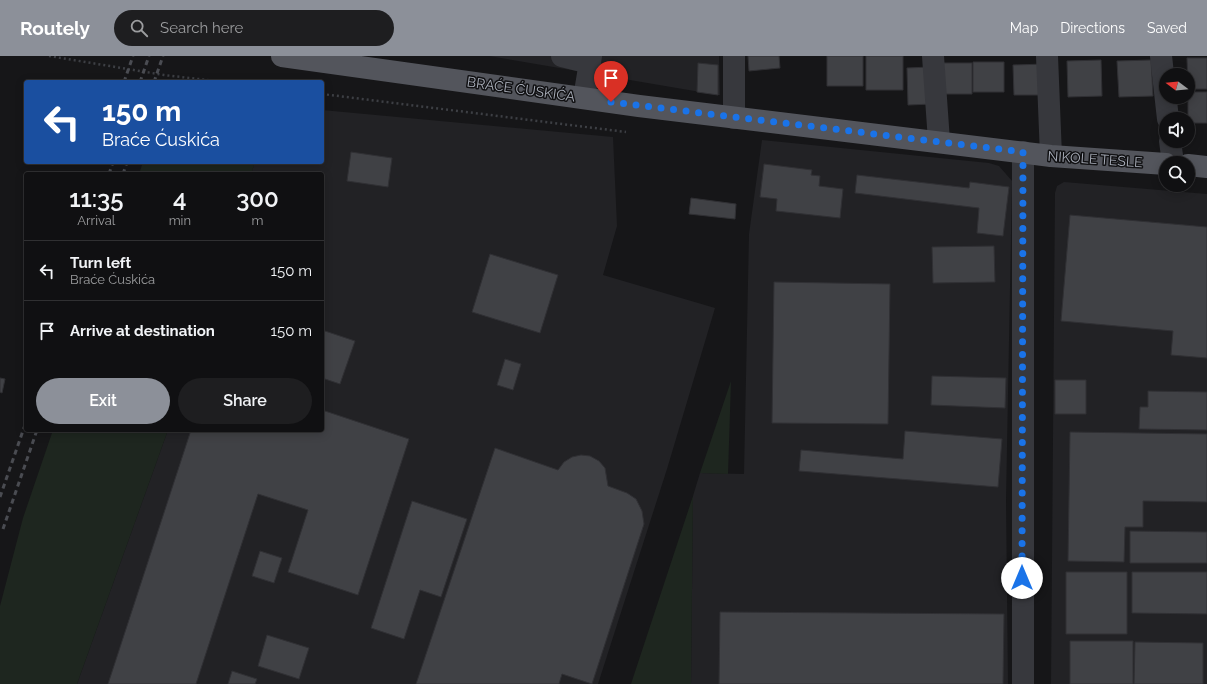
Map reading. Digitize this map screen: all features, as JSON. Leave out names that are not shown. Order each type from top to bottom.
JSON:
[{"type":"main road","name":"BRAĆE ĆUSKIĆA","points":[[282,56],[734,118],[1023,152]]},
{"type":"main road","name":"NIKOLE TESLE","points":[[1023,152],[1051,156],[1159,164]]},
{"type":"main road","points":[[1195,166],[1207,167]]},
{"type":"street","points":[[562,56],[591,59],[584,98]]},
{"type":"street","points":[[734,56],[734,118]]},
{"type":"street","points":[[933,56],[939,141]]},
{"type":"street","points":[[1047,56],[1051,156]]},
{"type":"street","points":[[1161,56],[1167,112]]},
{"type":"street","points":[[1023,152],[1023,684]]},
{"type":"path","points":[[49,56],[164,75],[207,80]]},
{"type":"path","points":[[324,94],[626,132]]},
{"type":"shaded area","points":[[489,56],[719,56],[720,95],[718,95]]},
{"type":"shaded area","points":[[324,110],[613,137],[617,226],[603,275],[715,308],[667,469],[598,684],[77,684],[167,432],[324,432],[324,172],[252,172],[254,164],[324,164]]},
{"type":"shaded area","points":[[762,140],[989,163],[999,166],[1012,181],[1006,500],[1008,684],[691,684],[693,496],[700,473],[744,474],[749,234]]},
{"type":"shaded area","points":[[142,164],[254,164],[252,172],[140,172]]},
{"type":"shaded area","points":[[1064,182],[1159,190],[1159,192],[1207,194],[1207,684],[1051,684],[1055,193],[1057,186]]},
{"type":"shaded area","points":[[731,381],[728,474],[700,473]]},
{"type":"shaded area","points":[[52,432],[167,432],[77,684],[0,684],[0,606],[23,518]]},
{"type":"shaded area","points":[[693,496],[691,684],[631,684]]},
{"type":"building","points":[[748,56],[779,56],[780,68],[749,71]]},
{"type":"building","points":[[827,56],[863,56],[863,86],[827,86]]},
{"type":"building","points":[[866,56],[903,56],[903,90],[866,90]]},
{"type":"building","points":[[1187,58],[1207,58],[1207,89],[1195,89],[1195,68],[1187,68]]},
{"type":"building","points":[[1101,60],[1102,96],[1068,97],[1067,61]]},
{"type":"building","points":[[1151,60],[1153,96],[1119,97],[1117,61]]},
{"type":"building","points":[[973,62],[1004,62],[1004,92],[973,92]]},
{"type":"building","points":[[698,63],[718,65],[718,95],[697,92]]},
{"type":"building","points":[[940,63],[972,63],[972,94],[941,94]]},
{"type":"building","points":[[1045,64],[1045,95],[1014,95],[1013,65]]},
{"type":"building","points":[[930,67],[932,104],[908,105],[907,68]]},
{"type":"building","points":[[1195,92],[1207,92],[1207,123],[1195,123],[1195,112],[1188,112],[1188,104],[1195,104]]},
{"type":"building","points":[[351,152],[392,158],[388,187],[347,181]]},
{"type":"building","points":[[764,164],[812,170],[811,175],[820,176],[819,186],[843,189],[840,218],[776,211],[777,199],[760,197]]},
{"type":"building","points":[[857,175],[969,188],[970,182],[1009,187],[1003,236],[977,233],[979,208],[855,193]]},
{"type":"building","points":[[691,198],[736,204],[735,219],[689,214]]},
{"type":"building","points":[[1070,215],[1207,227],[1207,358],[1171,355],[1173,331],[1061,321]]},
{"type":"building","points":[[994,246],[995,282],[933,283],[932,247]]},
{"type":"building","points":[[490,254],[558,275],[540,333],[472,312]]},
{"type":"building","points":[[774,282],[890,284],[888,424],[772,423]]},
{"type":"building","points":[[324,331],[355,341],[340,384],[324,379]]},
{"type":"building","points":[[505,359],[521,364],[513,390],[497,385]]},
{"type":"building","points":[[932,376],[1006,378],[1005,408],[931,405]]},
{"type":"building","points":[[0,378],[5,379],[2,393],[0,392]]},
{"type":"building","points":[[1055,380],[1086,380],[1086,414],[1055,414]]},
{"type":"building","points":[[1148,391],[1207,392],[1207,430],[1139,429],[1140,407],[1148,407]]},
{"type":"building","points":[[324,411],[409,439],[358,595],[288,572],[308,510],[258,494],[196,684],[108,684],[190,432],[324,432]]},
{"type":"building","points":[[905,431],[1002,439],[998,487],[799,471],[801,450],[903,459]]},
{"type":"building","points":[[1070,432],[1207,434],[1207,502],[1143,501],[1143,527],[1125,527],[1124,562],[1068,561]]},
{"type":"building","points":[[495,448],[558,470],[564,462],[572,457],[581,455],[590,456],[599,461],[605,468],[608,486],[627,493],[636,499],[642,511],[644,524],[592,684],[562,674],[559,684],[416,684]]},
{"type":"building","points":[[412,501],[467,519],[441,597],[420,590],[404,639],[371,628]]},
{"type":"building","points":[[1130,531],[1207,532],[1207,563],[1130,563]]},
{"type":"building","points":[[260,551],[282,558],[274,583],[252,576]]},
{"type":"building","points":[[1066,572],[1127,572],[1127,634],[1066,634]]},
{"type":"building","points":[[1132,572],[1207,572],[1207,614],[1132,613]]},
{"type":"building","points":[[720,612],[1004,614],[1003,684],[719,684]]},
{"type":"building","points":[[267,635],[309,648],[299,679],[258,666]]},
{"type":"building","points":[[1070,641],[1133,641],[1133,684],[1070,684]]},
{"type":"building","points":[[1135,642],[1203,643],[1203,684],[1134,684]]},
{"type":"building","points":[[232,671],[257,679],[255,684],[228,684]]},
{"type":"railway","points":[[125,80],[133,56]]},
{"type":"railway","points":[[141,80],[149,56]]},
{"type":"railway","points":[[155,80],[163,56]]},
{"type":"railway","points":[[110,172],[112,164]]},
{"type":"railway","points":[[124,172],[126,164]]},
{"type":"railway","points":[[0,497],[24,428]]},
{"type":"railway","points":[[3,529],[36,432]]},
{"type":"route","points":[[611,102],[1023,152],[1022,578]]}]
